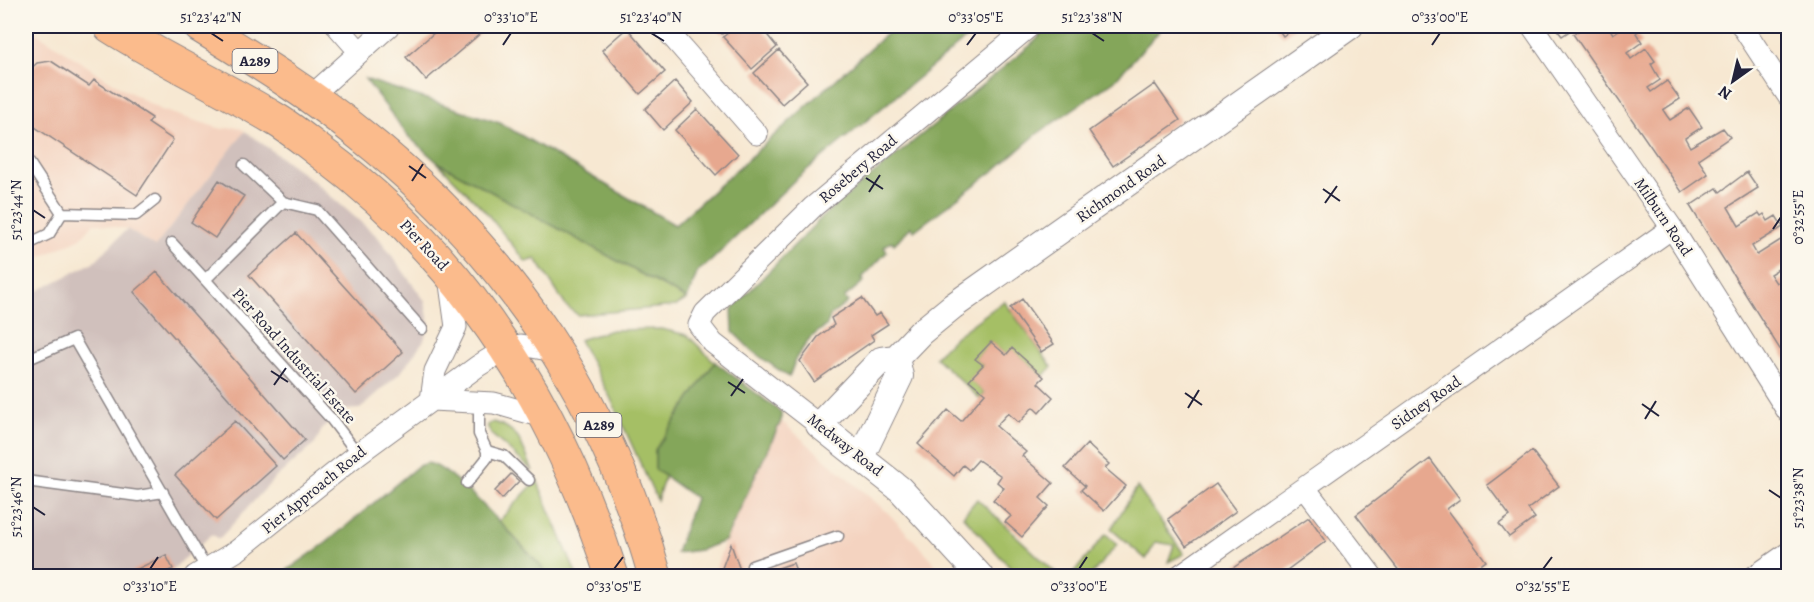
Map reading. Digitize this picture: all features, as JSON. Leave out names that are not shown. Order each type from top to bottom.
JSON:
[{"type":"main road","name":"Pier Road","points":[[110,26],[277,120],[380,200],[448,271],[507,348],[547,418],[594,525],[612,576]]},
{"type":"main road","name":"A289","points":[[200,26],[310,97],[396,163],[455,220],[505,277],[560,353],[605,437],[633,505],[655,576]]},
{"type":"street","points":[[338,26],[359,51]]},
{"type":"street","points":[[310,97],[388,26]]},
{"type":"street","points":[[663,26],[757,134]]},
{"type":"street","name":"Rosebery Road","points":[[699,325],[705,313],[813,207],[1030,26]]},
{"type":"street","name":"Richmond Road","points":[[819,425],[881,360],[896,358],[920,333],[953,306],[1350,26]]},
{"type":"street","name":"Milburn Road","points":[[1532,26],[1672,228],[1788,412]]},
{"type":"street","points":[[1742,26],[1781,67],[1788,96]]},
{"type":"street","name":"Sidney Road","points":[[1179,576],[1672,228]]},
{"type":"street","points":[[448,271],[456,327],[435,371],[431,400],[494,403],[547,418]]},
{"type":"street","name":"Medway Road","points":[[699,325],[713,344],[900,489],[980,576]]},
{"type":"street","points":[[507,348],[521,345],[537,346],[560,353]]},
{"type":"street","name":"Pier Approach Road","points":[[201,573],[238,550],[358,454],[507,348]]},
{"type":"street","points":[[861,457],[900,376],[896,358]]},
{"type":"street","points":[[1305,488],[1372,576]]},
{"type":"street","points":[[1755,576],[1788,553]]},
{"type":"lane","points":[[26,158],[62,213]]},
{"type":"lane","points":[[244,165],[283,202],[317,210],[422,329]]},
{"type":"lane","points":[[62,213],[136,215],[155,200]]},
{"type":"lane","points":[[206,279],[283,202]]},
{"type":"lane","points":[[26,245],[49,234],[62,213]]},
{"type":"lane","name":"Pier Road Industrial Estate","points":[[172,243],[325,411],[358,454]]},
{"type":"lane","points":[[26,360],[74,339],[163,492],[201,573]]},
{"type":"lane","points":[[467,483],[487,458],[487,451],[479,434],[479,403]]},
{"type":"lane","points":[[487,451],[504,456],[529,480]]},
{"type":"lane","points":[[26,481],[138,496],[163,492]]},
{"type":"lane","points":[[752,566],[838,536]]},
{"type":"shaded area","points":[[26,26],[105,78],[161,110],[222,129],[237,127],[245,131],[155,247],[127,229],[94,223],[81,238],[26,264]]},
{"type":"shaded area","points":[[245,131],[312,180],[378,237],[425,301],[429,323],[424,340],[402,371],[360,409],[343,410],[322,429],[315,444],[275,478],[219,539],[212,534],[173,569],[157,576],[26,576],[26,297],[94,262],[127,229],[155,247]]},
{"type":"shaded area","points":[[781,421],[887,512],[928,555],[944,576],[713,576],[725,541]]},
{"type":"green space","points":[[895,26],[981,26],[796,179],[698,271],[687,299],[437,162],[409,137],[365,79],[500,123],[675,225]]},
{"type":"green space","points":[[1049,26],[1164,26],[1114,81],[1037,134],[996,169],[914,231],[911,227],[894,244],[892,241],[884,247],[887,252],[862,278],[864,281],[844,298],[848,302],[830,316],[827,325],[810,338],[796,358],[789,377],[752,351],[733,332],[732,309],[826,213],[1032,44]]},
{"type":"green space","points":[[437,162],[687,299],[676,306],[578,315],[566,306],[536,259],[526,262],[485,211]]},
{"type":"green space","points":[[1004,301],[1052,367],[1043,376],[1012,349],[1006,355],[990,342],[976,359],[983,365],[970,380],[985,393],[980,399],[935,357],[956,336]]},
{"type":"green space","points":[[661,329],[687,335],[715,362],[655,450],[655,469],[665,476],[657,500],[610,397],[579,340],[612,330]]},
{"type":"green space","points":[[715,362],[781,412],[781,421],[725,541],[700,550],[676,553],[695,498],[655,469],[655,450]]},
{"type":"green space","points":[[493,422],[510,429],[515,434],[533,471],[491,434],[487,425]]},
{"type":"green space","points":[[427,463],[439,467],[454,478],[550,576],[279,576],[326,543],[418,466]]},
{"type":"green space","points":[[537,480],[577,576],[550,576],[499,521]]},
{"type":"green space","points":[[1137,487],[1184,554],[1168,562],[1174,545],[1156,542],[1146,559],[1111,529]]},
{"type":"green space","points":[[977,499],[1059,576],[1018,576],[963,516]]},
{"type":"green space","points":[[1106,534],[1117,545],[1090,576],[1071,576]]},
{"type":"building","points":[[442,26],[489,26],[426,80],[406,57]]},
{"type":"building","points":[[715,26],[731,26],[722,34]]},
{"type":"building","points":[[736,26],[760,26],[777,47],[752,69],[723,37]]},
{"type":"building","points":[[1276,26],[1297,26],[1283,36]]},
{"type":"building","points":[[1554,26],[1577,26],[1562,36]]},
{"type":"building","points":[[1586,26],[1608,26],[1613,34],[1625,26],[1636,26],[1639,30],[1636,33],[1642,42],[1627,53],[1631,59],[1646,48],[1655,61],[1651,64],[1660,80],[1648,88],[1651,92],[1667,81],[1680,99],[1663,110],[1670,120],[1689,108],[1702,127],[1685,138],[1690,147],[1723,128],[1730,137],[1698,159],[1708,174],[1682,192],[1573,34]]},
{"type":"building","points":[[627,28],[665,72],[640,94],[602,50]]},
{"type":"building","points":[[779,50],[807,82],[782,104],[754,73]]},
{"type":"building","points":[[51,61],[89,86],[94,80],[152,118],[148,123],[173,140],[137,195],[26,121],[26,73],[37,63]]},
{"type":"building","points":[[675,81],[693,102],[663,130],[645,109]]},
{"type":"building","points":[[1155,84],[1180,120],[1113,166],[1089,131]]},
{"type":"building","points":[[697,109],[738,154],[716,175],[675,130]]},
{"type":"building","points":[[1747,172],[1758,188],[1728,207],[1739,226],[1759,213],[1761,216],[1764,214],[1768,221],[1776,216],[1783,227],[1752,246],[1757,255],[1787,236],[1788,263],[1770,274],[1776,283],[1788,275],[1788,362],[1690,206],[1717,188],[1720,192]]},
{"type":"building","points":[[219,180],[244,196],[215,238],[191,222]]},
{"type":"building","points":[[296,233],[403,352],[356,394],[249,275]]},
{"type":"building","points":[[157,272],[305,440],[283,460],[134,292]]},
{"type":"building","points":[[862,298],[875,316],[880,313],[888,324],[871,335],[874,340],[814,382],[800,361],[818,337],[834,325],[831,318]]},
{"type":"building","points":[[1022,299],[1054,344],[1041,352],[1010,308]]},
{"type":"building","points":[[991,342],[1006,355],[1012,348],[1044,377],[1038,383],[1053,397],[1039,413],[1033,407],[1019,423],[1008,413],[996,426],[1026,452],[1022,456],[1053,483],[1040,498],[1049,506],[1022,537],[1005,522],[1011,516],[993,500],[1004,488],[997,482],[1001,476],[978,460],[969,470],[963,465],[954,476],[918,444],[948,410],[961,421],[985,393],[969,380],[983,365],[975,359]]},
{"type":"building","points":[[235,421],[276,466],[216,520],[175,475]]},
{"type":"building","points":[[1087,444],[1109,464],[1105,468],[1126,486],[1104,511],[1081,490],[1085,486],[1065,468]]},
{"type":"building","points":[[1532,451],[1559,486],[1528,509],[1535,518],[1509,537],[1499,524],[1510,516],[1487,485]]},
{"type":"building","points":[[1430,459],[1460,499],[1447,509],[1486,561],[1475,569],[1481,576],[1403,576],[1356,515]]},
{"type":"building","points":[[511,474],[519,481],[502,499],[495,491]]},
{"type":"building","points":[[1216,484],[1236,511],[1186,546],[1168,519]]},
{"type":"building","points":[[1309,517],[1326,541],[1279,576],[1221,576]]},
{"type":"building","points":[[731,544],[742,576],[719,576]]},
{"type":"building","points":[[166,555],[173,569],[157,576],[135,576],[133,571]]},
{"type":"building","points":[[793,563],[798,576],[755,576]]}]
